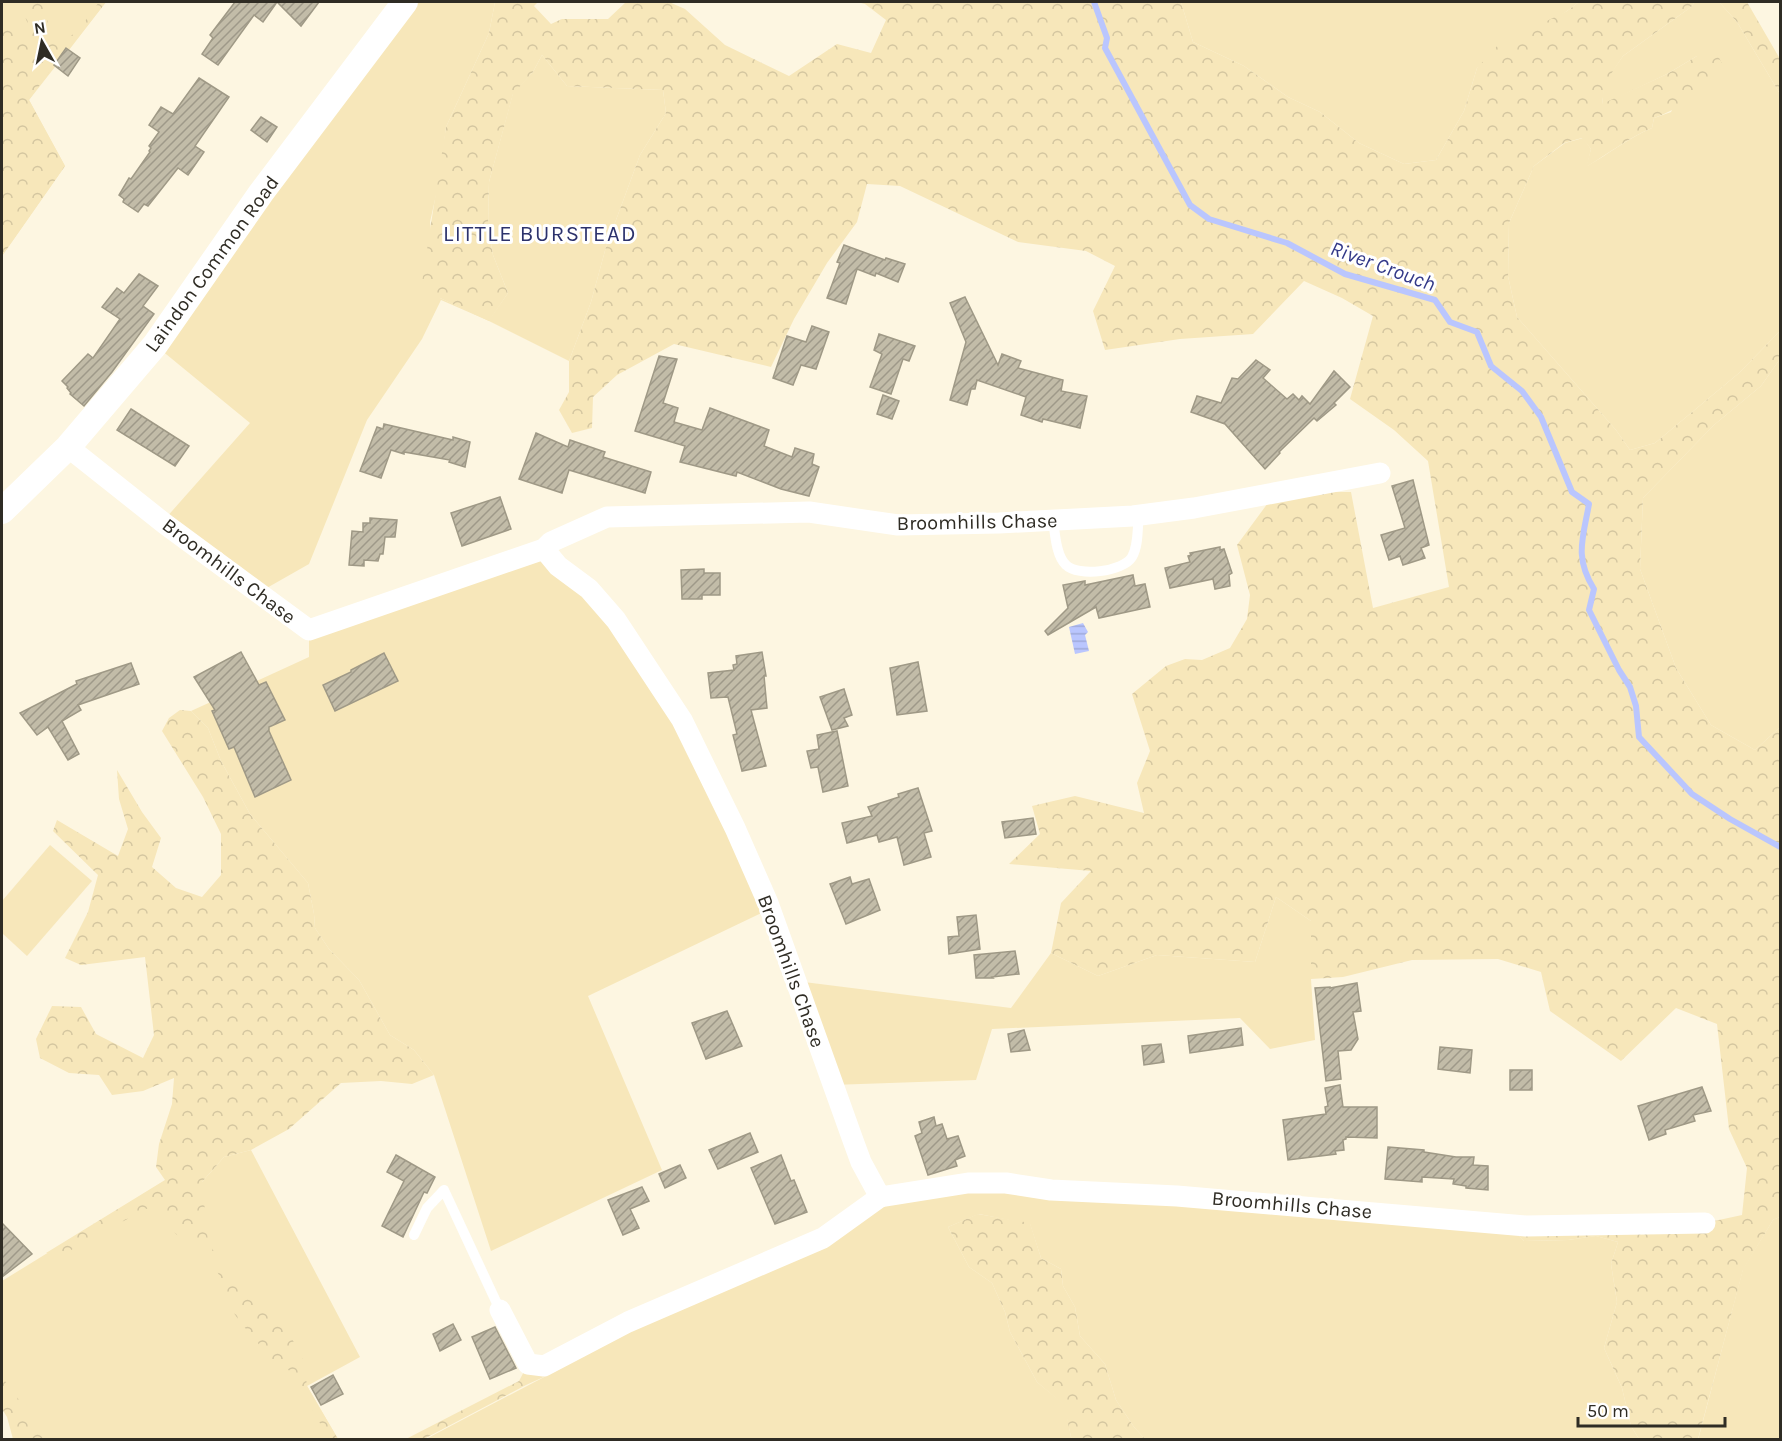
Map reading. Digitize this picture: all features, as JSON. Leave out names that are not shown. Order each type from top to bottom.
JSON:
[{"type":"street","name":"Laindon Common Road","points":[[2,511],[68,447],[155,345],[261,193],[405,2]]},
{"type":"street","name":"Broomhills Chase","points":[[68,447],[165,524],[309,630],[544,549],[551,542],[607,517],[809,512],[898,525],[999,524],[1139,515],[1194,508],[1380,473]]},
{"type":"street","name":"Broomhills Chase","points":[[544,549],[558,566],[589,589],[616,620],[682,720],[735,828],[768,903],[854,1143],[880,1197]]},
{"type":"street","name":"Broomhills Chase","points":[[500,1310],[528,1364],[544,1366],[628,1322],[823,1238],[880,1197],[959,1184],[1005,1183],[1051,1190],[1248,1202],[1526,1226],[1705,1223]]},
{"type":"lane","points":[[1053,520],[1061,558],[1066,565],[1074,570],[1101,571],[1121,566],[1132,557],[1136,545],[1139,515]]},
{"type":"lane","points":[[414,1235],[427,1208],[444,1190],[500,1310]]},
{"type":"green space","points":[[2,2],[106,2],[29,100],[65,166],[2,256]]},
{"type":"green space","points":[[23,2],[49,2],[47,34],[57,41],[66,41],[82,25],[99,2],[106,2],[69,50],[66,48],[29,100],[65,166],[2,256],[2,22],[20,40],[34,40],[21,6]]},
{"type":"green space","points":[[405,2],[495,2],[489,33],[446,127],[440,177],[430,222],[440,298],[489,320],[508,293],[493,255],[488,226],[489,182],[513,93],[533,72],[542,55],[567,86],[663,90],[666,113],[640,155],[606,247],[591,302],[569,361],[441,300],[422,339],[367,420],[309,564],[251,597],[157,528],[250,423],[155,345]]},
{"type":"green space","points":[[495,2],[538,2],[534,6],[551,24],[562,19],[608,19],[626,2],[669,2],[685,9],[725,45],[789,76],[837,44],[871,53],[886,20],[865,4],[857,2],[1181,2],[1193,42],[1244,66],[1288,97],[1320,112],[1359,143],[1404,164],[1436,160],[1464,111],[1477,68],[1498,45],[1567,11],[1579,2],[1695,2],[1623,56],[1605,83],[1602,104],[1667,74],[1697,56],[1716,51],[1722,64],[1692,96],[1675,108],[1654,118],[1652,128],[1626,141],[1586,167],[1591,149],[1582,138],[1564,143],[1534,166],[1509,223],[1508,276],[1517,317],[1616,430],[1630,450],[1655,443],[1739,373],[1780,331],[1780,359],[1761,386],[1714,425],[1643,498],[1640,569],[1676,668],[1711,725],[1755,750],[1780,727],[1780,1217],[1773,1220],[1743,1270],[1698,1439],[1639,1439],[1631,1426],[1622,1388],[1604,1348],[1617,1302],[1611,1264],[1618,1242],[1596,1236],[1568,1240],[1524,1241],[1509,1225],[1705,1223],[1742,1215],[1747,1168],[1729,1129],[1717,1024],[1676,1008],[1621,1061],[1550,1011],[1541,972],[1498,959],[1412,960],[1343,977],[1311,979],[1311,921],[1276,897],[1255,962],[1157,955],[1098,976],[1051,953],[1061,903],[1091,871],[1009,864],[1040,834],[1032,806],[1075,796],[1144,813],[1137,783],[1150,751],[1132,694],[1166,666],[1185,659],[1202,660],[1230,648],[1247,619],[1250,595],[1237,545],[1276,492],[1351,492],[1373,608],[1449,587],[1428,461],[1394,430],[1350,399],[1373,316],[1342,298],[1304,281],[1253,334],[1180,339],[1105,350],[1093,311],[1115,266],[1086,251],[1018,242],[900,186],[867,184],[857,222],[827,263],[794,319],[771,367],[674,344],[617,375],[593,397],[592,428],[572,433],[559,410],[569,392],[569,361],[591,302],[606,247],[640,155],[666,113],[663,90],[567,86],[542,55],[533,72],[513,94],[489,182],[488,226],[493,255],[508,293],[489,321],[440,298],[422,282],[446,127],[489,33]]},
{"type":"green space","points":[[1181,2],[1579,2],[1477,68],[1464,111],[1436,160],[1404,164],[1359,143],[1320,112],[1288,97],[1244,66],[1193,42]]},
{"type":"green space","points":[[1695,2],[1719,2],[1737,22],[1780,94],[1780,331],[1739,373],[1655,443],[1630,450],[1616,430],[1517,317],[1508,276],[1509,223],[1534,166],[1565,143],[1583,138],[1591,149],[1587,166],[1652,128],[1654,118],[1671,112],[1697,56],[1667,74],[1602,105],[1604,83],[1623,56]]},
{"type":"green space","points":[[1719,2],[1747,2],[1780,59],[1780,94],[1737,22]]},
{"type":"green space","points":[[1780,359],[1780,727],[1755,750],[1711,725],[1676,668],[1640,569],[1643,498],[1714,425],[1761,386]]},
{"type":"green space","points":[[544,549],[616,620],[776,906],[588,996],[662,1170],[491,1251],[434,1075],[414,1050],[390,1035],[359,980],[329,949],[315,928],[308,883],[250,814],[221,761],[208,728],[191,711],[309,657],[309,630]]},
{"type":"green space","points":[[180,710],[191,711],[208,728],[221,761],[250,814],[308,883],[315,928],[329,949],[359,980],[390,1035],[414,1050],[434,1075],[412,1084],[381,1081],[341,1083],[289,1129],[251,1150],[224,1157],[202,1182],[208,1240],[225,1274],[250,1285],[267,1311],[289,1333],[304,1362],[307,1386],[338,1439],[329,1439],[290,1371],[274,1362],[240,1322],[223,1297],[220,1277],[213,1263],[192,1238],[177,1235],[150,1207],[118,1224],[97,1229],[82,1244],[62,1255],[46,1253],[165,1180],[156,1167],[159,1144],[172,1104],[174,1078],[143,1091],[112,1095],[99,1075],[69,1073],[40,1058],[36,1039],[52,1006],[81,1007],[96,1034],[143,1058],[154,1035],[145,957],[81,965],[65,958],[88,912],[98,875],[53,831],[57,820],[118,856],[128,829],[119,799],[117,770],[142,812],[161,838],[152,867],[176,888],[202,897],[221,875],[221,834],[203,797],[162,731],[169,718]]},
{"type":"green space","points":[[50,845],[92,881],[27,956],[2,933],[2,901]]},
{"type":"green space","points":[[1276,897],[1311,921],[1311,979],[1315,1040],[1270,1049],[1240,1018],[992,1029],[976,1080],[832,1085],[796,981],[1011,1008],[1051,953],[1098,976],[1157,955],[1255,962]]},
{"type":"green space","points":[[251,1150],[360,1357],[307,1386],[338,1439],[27,1439],[2,1399],[2,1281],[166,1180],[202,1182],[224,1157]]},
{"type":"green space","points":[[984,1189],[1509,1225],[1524,1241],[1568,1240],[1596,1236],[1618,1242],[1611,1264],[1617,1302],[1604,1348],[1622,1388],[1631,1426],[1639,1439],[1145,1439],[1116,1400],[1105,1364],[1080,1336],[1075,1307],[1063,1286],[1061,1269],[1041,1258],[1030,1224],[979,1214],[948,1227],[969,1267],[992,1283],[1005,1312],[1010,1332],[1037,1382],[1065,1405],[1071,1437],[1074,1439],[424,1440],[866,1208]]},
{"type":"green space","points":[[978,1214],[1030,1223],[1041,1258],[1061,1269],[1063,1286],[1075,1307],[1080,1336],[1105,1364],[1116,1400],[1145,1439],[1074,1440],[1071,1437],[1064,1405],[1037,1382],[1010,1332],[1005,1312],[992,1283],[969,1267],[948,1227]]},
{"type":"green space","points":[[1780,1217],[1780,1439],[1698,1440],[1743,1269],[1773,1220]]},
{"type":"green space","points":[[561,1348],[557,1371],[424,1439],[404,1440],[519,1381],[528,1364]]},
{"type":"green space","points":[[2,1377],[48,1439],[13,1439],[7,1417],[2,1409]]},
{"type":"water","points":[[1083,623],[1088,632],[1085,635],[1089,651],[1075,654],[1069,627]]},
{"type":"building","points":[[235,2],[277,2],[263,22],[254,15],[218,65],[202,54],[213,38],[210,35]]},
{"type":"building","points":[[277,2],[319,2],[301,26]]},
{"type":"building","points":[[66,48],[80,58],[68,76],[54,65]]},
{"type":"building","points":[[199,78],[229,97],[195,146],[204,152],[188,175],[178,168],[148,206],[144,204],[138,212],[123,202],[124,199],[119,195],[129,178],[131,179],[150,152],[149,146],[159,132],[149,125],[161,107],[173,114]]},
{"type":"building","points":[[261,117],[277,127],[267,142],[251,130]]},
{"type":"building","points":[[844,245],[885,260],[886,258],[905,264],[898,282],[876,273],[875,276],[857,269],[846,304],[827,298]]},
{"type":"building","points":[[139,274],[158,286],[143,306],[154,314],[84,406],[70,394],[68,387],[62,381],[88,354],[93,358],[120,319],[102,307],[117,288],[124,293]]},
{"type":"building","points":[[965,297],[998,365],[1002,354],[1021,361],[1018,368],[1063,380],[1061,391],[1087,396],[1080,428],[1043,419],[1042,422],[1021,415],[1026,397],[977,380],[975,389],[971,389],[967,405],[950,400],[966,342],[950,303]]},
{"type":"building","points":[[812,326],[829,332],[816,369],[801,365],[793,385],[773,378],[787,336],[806,342]]},
{"type":"building","points":[[879,334],[915,346],[909,361],[903,359],[891,394],[870,387],[882,354],[874,350]]},
{"type":"building","points":[[659,356],[677,359],[663,403],[678,408],[674,422],[702,430],[710,408],[769,430],[764,446],[792,457],[795,448],[814,454],[812,464],[819,467],[809,496],[781,489],[737,472],[736,476],[680,462],[685,446],[635,431]]},
{"type":"building","points":[[1256,360],[1270,370],[1263,378],[1287,399],[1293,394],[1299,400],[1302,396],[1310,404],[1334,371],[1350,387],[1334,403],[1336,405],[1317,421],[1314,418],[1265,469],[1225,424],[1191,412],[1197,396],[1221,403],[1232,378],[1238,379]]},
{"type":"building","points":[[883,395],[899,401],[892,419],[877,414]]},
{"type":"building","points":[[131,409],[189,446],[175,466],[117,430]]},
{"type":"building","points":[[384,424],[470,442],[465,467],[449,462],[450,460],[391,450],[381,478],[360,471],[377,427],[383,429]]},
{"type":"building","points":[[536,433],[568,447],[570,440],[605,452],[603,457],[651,472],[645,493],[569,470],[562,493],[519,479]]},
{"type":"building","points":[[1413,480],[1429,545],[1421,548],[1425,558],[1403,565],[1400,556],[1389,560],[1381,535],[1405,528],[1392,486]]},
{"type":"building","points":[[500,497],[511,529],[462,546],[451,513]]},
{"type":"building","points":[[370,518],[397,520],[395,537],[385,537],[383,554],[380,554],[378,561],[364,560],[364,566],[349,565],[352,531],[363,532],[363,523],[370,523]]},
{"type":"building","points":[[1220,547],[1220,550],[1224,549],[1232,573],[1229,575],[1230,586],[1215,589],[1213,579],[1170,588],[1165,568],[1190,562],[1188,556],[1191,555],[1190,553]]},
{"type":"building","points":[[704,569],[704,573],[720,573],[720,595],[702,595],[702,599],[682,599],[681,570]]},
{"type":"building","points":[[1133,575],[1135,586],[1145,584],[1150,607],[1099,618],[1096,607],[1048,635],[1045,631],[1068,608],[1063,585],[1085,581],[1085,585]]},
{"type":"building","points":[[241,652],[259,685],[266,682],[285,720],[269,727],[269,731],[291,780],[255,797],[234,747],[229,749],[212,711],[215,710],[194,677]]},
{"type":"building","points":[[762,652],[766,676],[764,676],[767,708],[751,710],[766,766],[742,771],[733,735],[737,734],[728,697],[711,698],[708,673],[734,670],[733,665],[737,664],[736,656]]},
{"type":"building","points":[[384,653],[398,681],[335,711],[323,685]]},
{"type":"building","points":[[918,662],[927,711],[897,715],[890,668]]},
{"type":"building","points":[[131,663],[139,684],[78,705],[81,710],[62,721],[79,754],[68,760],[48,727],[37,735],[20,713],[77,684],[76,681]]},
{"type":"building","points":[[844,689],[852,715],[844,718],[848,726],[832,730],[820,697]]},
{"type":"building","points":[[837,731],[848,786],[823,792],[818,767],[811,768],[807,751],[819,749],[817,735]]},
{"type":"building","points":[[918,788],[932,831],[924,833],[931,857],[904,865],[897,837],[879,842],[877,835],[847,843],[842,823],[872,816],[868,807]]},
{"type":"building","points":[[1033,818],[1036,834],[1005,838],[1002,822]]},
{"type":"building","points":[[850,877],[852,884],[869,879],[880,910],[846,924],[830,884]]},
{"type":"building","points":[[976,915],[980,949],[949,954],[948,937],[959,936],[957,917]]},
{"type":"building","points":[[1015,951],[1019,974],[976,978],[974,955]]},
{"type":"building","points":[[1357,983],[1361,1011],[1353,1012],[1358,1039],[1351,1050],[1338,1051],[1341,1079],[1326,1081],[1315,988]]},
{"type":"building","points":[[727,1011],[742,1046],[706,1059],[692,1023]]},
{"type":"building","points":[[1241,1028],[1243,1045],[1190,1053],[1188,1036]]},
{"type":"building","points":[[1024,1030],[1030,1050],[1011,1052],[1008,1034]]},
{"type":"building","points":[[1161,1044],[1164,1062],[1144,1065],[1142,1046]]},
{"type":"building","points":[[1440,1047],[1472,1050],[1470,1073],[1438,1069]]},
{"type":"building","points":[[1510,1070],[1532,1070],[1532,1090],[1510,1090]]},
{"type":"building","points":[[1340,1085],[1343,1107],[1377,1107],[1377,1138],[1346,1137],[1343,1140],[1344,1150],[1335,1151],[1336,1154],[1288,1160],[1283,1120],[1326,1114],[1325,1107],[1328,1106],[1325,1088]]},
{"type":"building","points":[[1702,1087],[1711,1111],[1693,1115],[1695,1121],[1665,1130],[1666,1134],[1649,1140],[1638,1106]]},
{"type":"building","points":[[934,1117],[936,1126],[942,1124],[947,1139],[958,1136],[965,1156],[955,1160],[957,1166],[928,1175],[915,1136],[922,1133],[919,1122]]},
{"type":"building","points":[[750,1133],[758,1152],[718,1169],[709,1150]]},
{"type":"building","points":[[1388,1147],[1424,1150],[1424,1152],[1456,1157],[1474,1157],[1473,1165],[1488,1166],[1488,1190],[1453,1184],[1454,1179],[1422,1177],[1422,1182],[1385,1179]]},
{"type":"building","points":[[396,1155],[435,1177],[427,1193],[424,1192],[403,1237],[382,1226],[404,1181],[387,1172]]},
{"type":"building","points":[[781,1155],[807,1212],[775,1224],[751,1168]]},
{"type":"building","points":[[680,1165],[686,1178],[665,1188],[659,1174]]},
{"type":"building","points":[[642,1187],[649,1201],[630,1209],[639,1228],[623,1235],[608,1200]]},
{"type":"building","points":[[2,1223],[32,1254],[2,1277]]},
{"type":"building","points":[[453,1324],[461,1340],[440,1351],[433,1334]]},
{"type":"building","points":[[495,1327],[516,1368],[490,1379],[472,1337]]},
{"type":"building","points":[[333,1375],[343,1394],[321,1405],[311,1387]]},
{"type":"waterway","name":"River Crouch","points":[[1094,2],[1107,38],[1105,48],[1190,205],[1209,219],[1287,243],[1345,274],[1435,300],[1450,322],[1477,332],[1491,366],[1522,391],[1541,417],[1572,492],[1589,504],[1582,547],[1584,567],[1594,589],[1589,610],[1630,687],[1636,706],[1639,737],[1692,794],[1730,819],[1780,847]]},
{"type":"district","name":"LITTLE BURSTEAD","points":[[540,234]]}]
